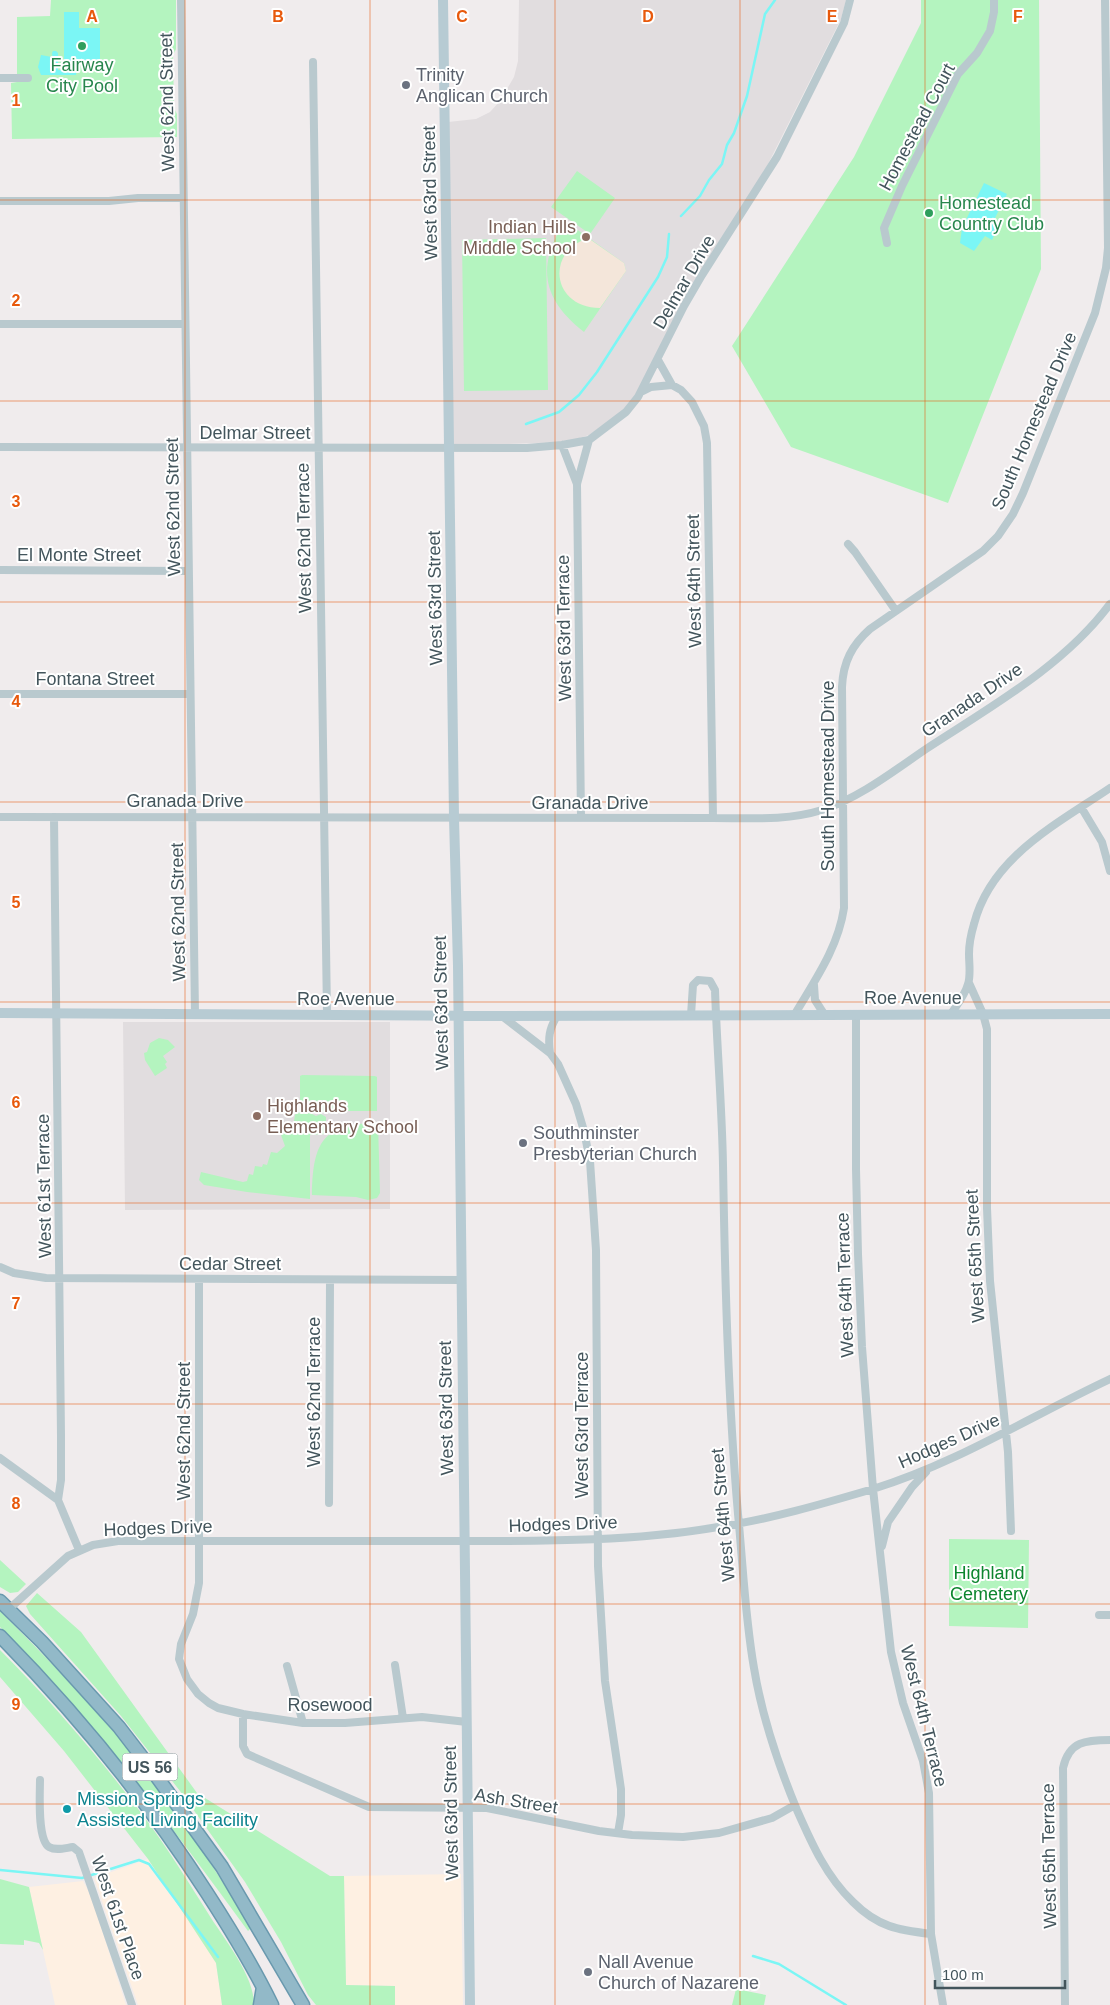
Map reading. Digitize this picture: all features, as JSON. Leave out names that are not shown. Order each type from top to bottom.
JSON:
[{"type":"highway","name":"US 56","points":[[5,1605],[42,1642],[118,1727],[185,1814],[222,1867],[303,2005]]},
{"type":"highway","name":"US 56","points":[[0,1636],[63,1703],[172,1838],[239,1943],[272,2005]]},
{"type":"highway","points":[[260,2005],[263,1987]]},
{"type":"main road","name":"West 63rd Street","points":[[443,0],[470,2005]]},
{"type":"main road","name":"Roe Avenue","points":[[0,1013],[502,1016],[1110,1014]]},
{"type":"street","name":"West 62nd Street","points":[[181,0],[195,1014]]},
{"type":"street","name":"Delmar Drive","points":[[450,448],[527,448],[562,445],[589,440],[626,412],[642,391],[684,306],[702,275],[777,157],[844,23],[850,0]]},
{"type":"street","name":"Homestead Court","points":[[886,243],[884,228],[902,186],[958,74],[977,52],[990,31],[994,12],[994,0]]},
{"type":"street","name":"South Homestead Drive","points":[[794,1014],[834,947],[841,926],[844,893],[842,687],[845,665],[849,654],[860,638],[983,551],[1006,525],[1024,493],[1095,313],[1106,268],[1108,248],[1105,0]]},
{"type":"street","name":"West 62nd Terrace","points":[[313,62],[327,1014]]},
{"type":"street","points":[[0,78],[28,78]]},
{"type":"street","points":[[0,201],[108,202],[138,198],[183,198]]},
{"type":"street","points":[[0,324],[185,324]]},
{"type":"street","name":"West 64th Street","points":[[658,360],[672,385],[681,390],[692,402],[704,426],[707,443],[713,818]]},
{"type":"street","points":[[642,391],[651,387],[672,385]]},
{"type":"street","name":"West 63rd Terrace","points":[[581,818],[577,484],[589,440]]},
{"type":"street","points":[[562,445],[577,484]]},
{"type":"street","name":"Delmar Street","points":[[0,447],[450,448]]},
{"type":"street","points":[[848,544],[860,558],[896,611]]},
{"type":"street","name":"El Monte Street","points":[[0,570],[188,571]]},
{"type":"street","name":"Granada Drive","points":[[0,817],[713,818],[784,817],[811,813],[862,792],[1043,671],[1080,640],[1110,604]]},
{"type":"street","name":"Fontana Street","points":[[0,694],[190,694]]},
{"type":"street","name":"West 65th Street","points":[[1012,1531],[1010,1474],[990,1281],[987,1208],[987,1029],[983,1014],[969,983],[969,952],[974,925],[983,898],[1007,863],[1024,846],[1110,788]]},
{"type":"street","points":[[1081,807],[1102,842],[1110,871]]},
{"type":"street","name":"West 61st Terrace","points":[[54,817],[60,1278],[61,1480],[58,1500]]},
{"type":"street","points":[[691,1015],[692,988],[695,982],[703,979],[713,984],[716,1014]]},
{"type":"street","points":[[814,983],[815,1000],[824,1014]]},
{"type":"street","name":"West 65th Street","points":[[951,1014],[969,983]]},
{"type":"street","name":"West 64th Street","points":[[716,1014],[722,1136],[725,1309],[729,1393],[748,1627],[757,1685],[776,1755],[795,1805],[817,1856],[835,1883],[853,1903],[872,1918],[896,1930],[931,1934]]},
{"type":"street","name":"West 64th Terrace","points":[[856,1015],[858,1254],[862,1347],[873,1489],[892,1652],[903,1703],[923,1760],[929,1793],[931,1934],[943,2005]]},
{"type":"street","name":"West 63rd Terrace","points":[[502,1016],[550,1053],[564,1076],[576,1104],[590,1161],[596,1250],[598,1539],[601,1639],[621,1788],[621,1815],[618,1833]]},
{"type":"street","points":[[550,1053],[548,1040],[557,1016]]},
{"type":"street","name":"Cedar Street","points":[[0,1267],[26,1276],[60,1278],[461,1280]]},
{"type":"street","name":"West 62nd Street","points":[[198,1280],[198,1583],[196,1602],[181,1644],[180,1659],[187,1679],[198,1694]]},
{"type":"street","name":"West 62nd Terrace","points":[[329,1503],[330,1280]]},
{"type":"street","name":"Hodges Drive","points":[[5,1605],[58,1563],[80,1550],[93,1545],[118,1541],[598,1539],[656,1535],[739,1524],[873,1489],[929,1469],[1110,1379]]},
{"type":"street","points":[[0,1458],[58,1500],[80,1550]]},
{"type":"street","name":"West 64th Terrace","points":[[880,1553],[888,1522],[912,1486],[929,1469]]},
{"type":"street","points":[[1099,1615],[1110,1615]]},
{"type":"street","points":[[395,1665],[403,1718]]},
{"type":"street","points":[[287,1666],[303,1723]]},
{"type":"street","name":"Rosewood","points":[[198,1694],[218,1708],[243,1714],[303,1723],[345,1723],[436,1717],[467,1722]]},
{"type":"street","name":"Ash Street","points":[[243,1714],[243,1746],[247,1754],[369,1807],[487,1808],[618,1833],[653,1837],[683,1837],[719,1833],[772,1818],[795,1805]]},
{"type":"street","name":"West 65th Terrace","points":[[1065,2005],[1063,1768],[1065,1758],[1071,1750],[1084,1741],[1110,1740]]},
{"type":"street","name":"West 61st Place","points":[[40,1780],[44,1840],[47,1846],[56,1849],[73,1847],[79,1852],[132,2005]]},
{"type":"shaded area","name":"Indian Hills Middle School","points":[[519,0],[846,0],[841,19],[767,166],[636,395],[622,412],[589,435],[567,442],[452,446],[448,122],[476,119],[490,112],[500,101],[514,77],[518,61]]},
{"type":"shaded area","name":"Highlands Elementary School","points":[[123,1022],[390,1022],[390,1209],[125,1210]]},
{"type":"shaded area","points":[[148,1859],[216,1963],[222,2005],[138,2005],[94,1878]]},
{"type":"shaded area","points":[[461,1874],[463,2005],[395,2005],[395,1986],[346,1985],[344,1876]]},
{"type":"shaded area","points":[[83,1881],[91,1896],[126,2005],[55,2005],[29,1887]]},
{"type":"green space","points":[[51,0],[176,0],[176,49],[173,56],[174,108],[177,114],[177,137],[12,139],[11,83],[17,82],[17,17],[50,16]]},
{"type":"green space","name":"Homestead Country Club","points":[[921,0],[1039,0],[1041,269],[948,503],[791,447],[732,346],[854,157],[921,23]]},
{"type":"green space","points":[[577,171],[615,198],[590,234],[551,207]]},
{"type":"green space","points":[[565,221],[624,263],[626,271],[584,332],[559,307],[548,281],[547,267],[550,253]]},
{"type":"green space","points":[[546,238],[548,390],[464,391],[462,240]]},
{"type":"green space","points":[[159,1038],[168,1040],[175,1047],[163,1056],[167,1062],[165,1064],[167,1068],[155,1076],[145,1060],[144,1053],[147,1052],[150,1043]]},
{"type":"green space","points":[[300,1076],[375,1076],[377,1077],[377,1111],[300,1111]]},
{"type":"green space","points":[[297,1112],[310,1113],[316,1116],[321,1114],[326,1117],[326,1134],[310,1135],[310,1199],[204,1185],[199,1180],[201,1172],[243,1182],[247,1181],[249,1174],[253,1175],[255,1166],[262,1167],[263,1164],[267,1165],[271,1152],[277,1153],[285,1146],[281,1135],[287,1130],[292,1133]]},
{"type":"green space","points":[[378,1123],[380,1193],[377,1198],[368,1200],[356,1197],[312,1195],[315,1162],[324,1140],[333,1132],[344,1127]]},
{"type":"green space","name":"Highland Cemetery","points":[[949,1539],[1029,1540],[1028,1628],[949,1626]]},
{"type":"green space","points":[[0,1560],[26,1584],[18,1592],[10,1593],[0,1587]]},
{"type":"green space","points":[[37,1593],[81,1632],[197,1793],[330,1876],[344,1876],[346,1985],[395,1986],[395,2005],[316,2005],[308,1995],[281,1942],[245,1882],[180,1791],[121,1716],[30,1614],[26,1606]]},
{"type":"green space","points":[[0,1611],[82,1696],[146,1771],[223,1882],[251,1928],[248,1931],[160,1812],[99,1736],[67,1698],[0,1627]]},
{"type":"green space","points":[[0,1650],[74,1729],[151,1827],[178,1865],[245,1972],[253,1994],[254,2005],[222,2005],[216,1963],[148,1859],[64,1751],[0,1677]]},
{"type":"green space","points":[[0,1879],[29,1887],[43,1950],[39,1943],[24,1940],[24,1945],[0,1944]]},
{"type":"green space","points":[[736,1989],[766,1995],[764,2005],[732,2005]]},
{"type":"sand","points":[[588,238],[624,263],[626,271],[600,308],[584,306],[572,299],[564,290],[560,279],[560,267],[565,255],[574,245]]},
{"type":"water","name":"Fairway City Pool","points":[[64,12],[79,12],[79,28],[100,28],[100,63],[77,63],[76,75],[41,75],[38,67],[41,55],[52,57],[53,62],[53,51],[58,53],[58,70],[64,70]]},
{"type":"water","points":[[984,183],[1007,194],[994,220],[1000,223],[992,240],[985,236],[974,251],[960,243],[962,228]]},
{"type":"waterway","points":[[681,216],[700,196],[709,180],[722,164],[727,145],[734,133],[747,96],[765,14],[775,0]]},
{"type":"waterway","points":[[526,424],[559,412],[579,395],[597,372],[658,277],[667,257],[669,234]]},
{"type":"waterway","points":[[0,1870],[82,1878],[139,1860],[149,1864],[218,1957]]},
{"type":"waterway","points":[[753,1956],[779,1964],[846,2005]]},
{"type":"place","name":"Fairway City Pool","points":[[82,46]]},
{"type":"place","name":"Trinity Anglican Church","points":[[406,85]]},
{"type":"place","name":"Homestead Country Club","points":[[929,213]]},
{"type":"place","name":"Indian Hills Middle School","points":[[586,237]]},
{"type":"place","name":"Highlands Elementary School","points":[[257,1116]]},
{"type":"place","name":"Southminster Presbyterian Church","points":[[523,1143]]},
{"type":"place","name":"Mission Springs Assisted Living Facility","points":[[67,1809]]},
{"type":"place","name":"Nall Avenue Church of Nazarene","points":[[588,1972]]}]
